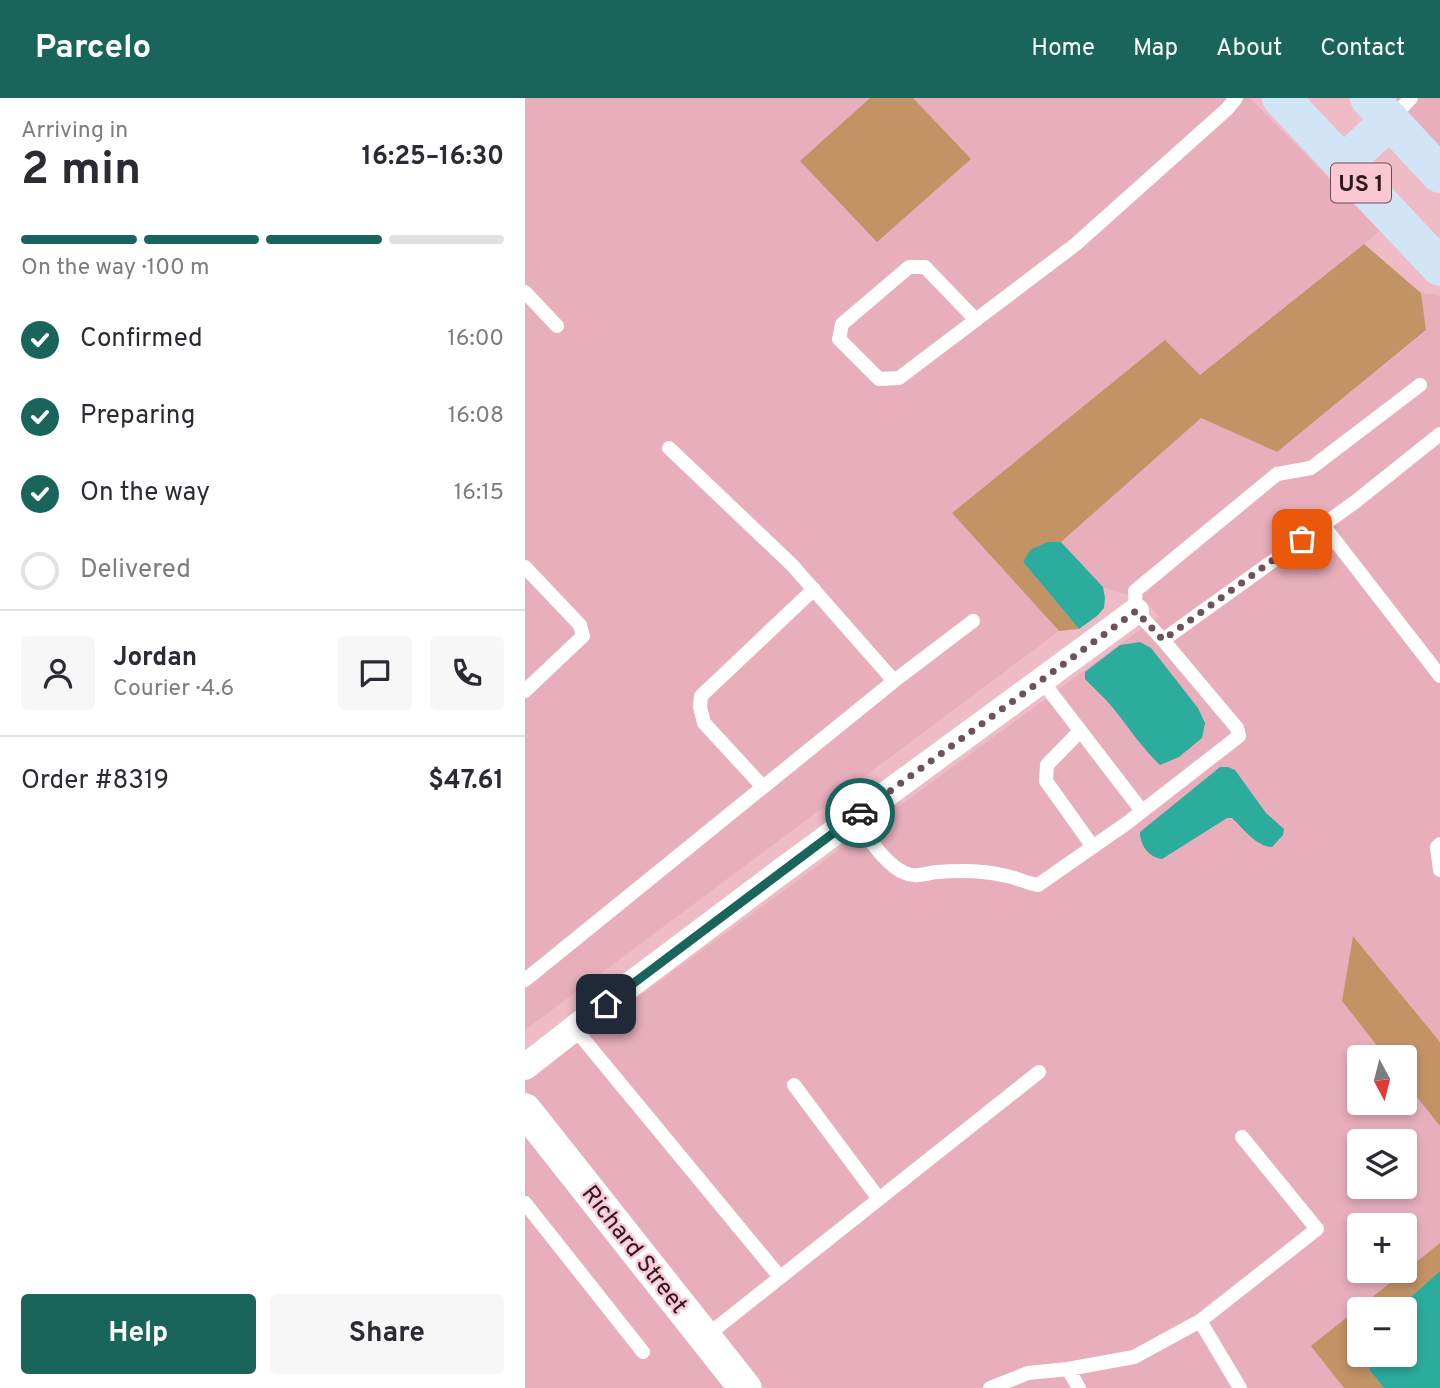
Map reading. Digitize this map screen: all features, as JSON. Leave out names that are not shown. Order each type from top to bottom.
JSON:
[{"type":"main road","name":"US 1","points":[[1282,98],[1440,267]]},
{"type":"main road","name":"US 1","points":[[1390,105],[1440,174]]},
{"type":"main road","points":[[1343,164],[1390,105]]},
{"type":"street","points":[[525,1068],[853,818],[1136,611]]},
{"type":"street","name":"Richard Street","points":[[525,1110],[745,1388]]},
{"type":"lane","points":[[976,320],[925,267],[909,267],[842,324],[839,339],[879,379],[899,377],[976,320],[1076,244],[1236,98]]},
{"type":"lane","points":[[525,292],[557,326]]},
{"type":"lane","points":[[853,818],[890,863],[905,873],[919,876],[960,870],[980,871],[1011,876],[1038,886],[1142,811],[1239,736],[1237,727],[1136,611],[1135,591],[1277,474],[1311,468],[1420,385]]},
{"type":"lane","points":[[1163,640],[1355,502],[1440,434]]},
{"type":"lane","points":[[669,448],[792,565],[894,681]]},
{"type":"lane","points":[[1323,525],[1440,676]]},
{"type":"lane","points":[[525,567],[580,625],[583,636],[525,691]]},
{"type":"lane","points":[[764,787],[704,723],[700,707],[701,696],[814,589]]},
{"type":"lane","points":[[525,980],[894,681],[973,621]]},
{"type":"lane","points":[[1042,681],[1142,811]]},
{"type":"lane","points":[[1080,731],[1047,765],[1046,781],[1093,847]]},
{"type":"lane","points":[[1440,844],[1437,847],[1440,870]]},
{"type":"lane","points":[[575,1029],[780,1277]]},
{"type":"lane","points":[[705,1337],[1039,1072]]},
{"type":"lane","points":[[794,1085],[879,1199]]},
{"type":"lane","points":[[990,1388],[1028,1373],[1134,1357],[1201,1321],[1317,1230],[1242,1137]]},
{"type":"lane","points":[[525,1203],[643,1352]]},
{"type":"lane","points":[[1201,1321],[1240,1388]]},
{"type":"lane","points":[[1068,1369],[1079,1388]]},
{"type":"shaded area","points":[[525,98],[870,98],[801,161],[970,159],[913,98],[1250,98],[1380,231],[1200,376],[1165,341],[952,513],[1059,631],[525,1030]]},
{"type":"shaded area","points":[[870,98],[913,98],[971,159],[877,242],[800,161]]},
{"type":"shaded area","points":[[1394,98],[1440,98],[1440,148]]},
{"type":"shaded area","points":[[1364,244],[1421,293],[1426,330],[1277,452],[1201,418],[1061,542],[1048,542],[1023,562],[1079,629],[1059,631],[952,513],[1165,340],[1200,375]]},
{"type":"shaded area","points":[[1421,293],[1440,297],[1440,1042],[1354,937],[1342,1001],[1377,1045],[1347,1045],[1347,1115],[1417,1115],[1417,1097],[1440,1126],[1440,1243],[1417,1262],[1417,1213],[1347,1213],[1347,1283],[1390,1283],[1373,1297],[1347,1297],[1347,1318],[1312,1346],[1344,1388],[764,1388],[525,1089],[525,1080],[1159,616],[1145,601],[1103,587],[1061,542],[1201,418],[1277,452],[1426,331]]},
{"type":"shaded area","points":[[1048,542],[1061,542],[1103,587],[1104,608],[1079,629],[1023,562],[1030,550]]},
{"type":"shaded area","points":[[1140,642],[1151,648],[1198,708],[1205,723],[1202,738],[1179,757],[1160,765],[1110,704],[1085,679],[1085,672],[1120,645]]},
{"type":"shaded area","points":[[1220,767],[1235,770],[1266,813],[1284,829],[1283,835],[1272,847],[1266,846],[1250,836],[1232,818],[1227,818],[1162,859],[1149,853],[1142,842],[1140,832]]},
{"type":"shaded area","points":[[1353,936],[1440,1042],[1440,1126],[1417,1097],[1417,1045],[1377,1045],[1342,1001]]},
{"type":"shaded area","points":[[525,1134],[725,1388],[525,1388]]},
{"type":"shaded area","points":[[1440,1243],[1440,1271],[1411,1297],[1372,1297],[1390,1283],[1417,1283],[1417,1261]]},
{"type":"shaded area","points":[[1440,1271],[1440,1388],[1384,1388],[1370,1371],[1370,1367],[1417,1367],[1417,1297],[1411,1297]]},
{"type":"shaded area","points":[[1347,1317],[1347,1367],[1370,1367],[1370,1371],[1384,1388],[1344,1388],[1311,1346]]},
{"type":"way so far","points":[[860,813],[1136,611],[1163,640],[1302,539]]},
{"type":"route","points":[[606,1004],[860,813]]}]
